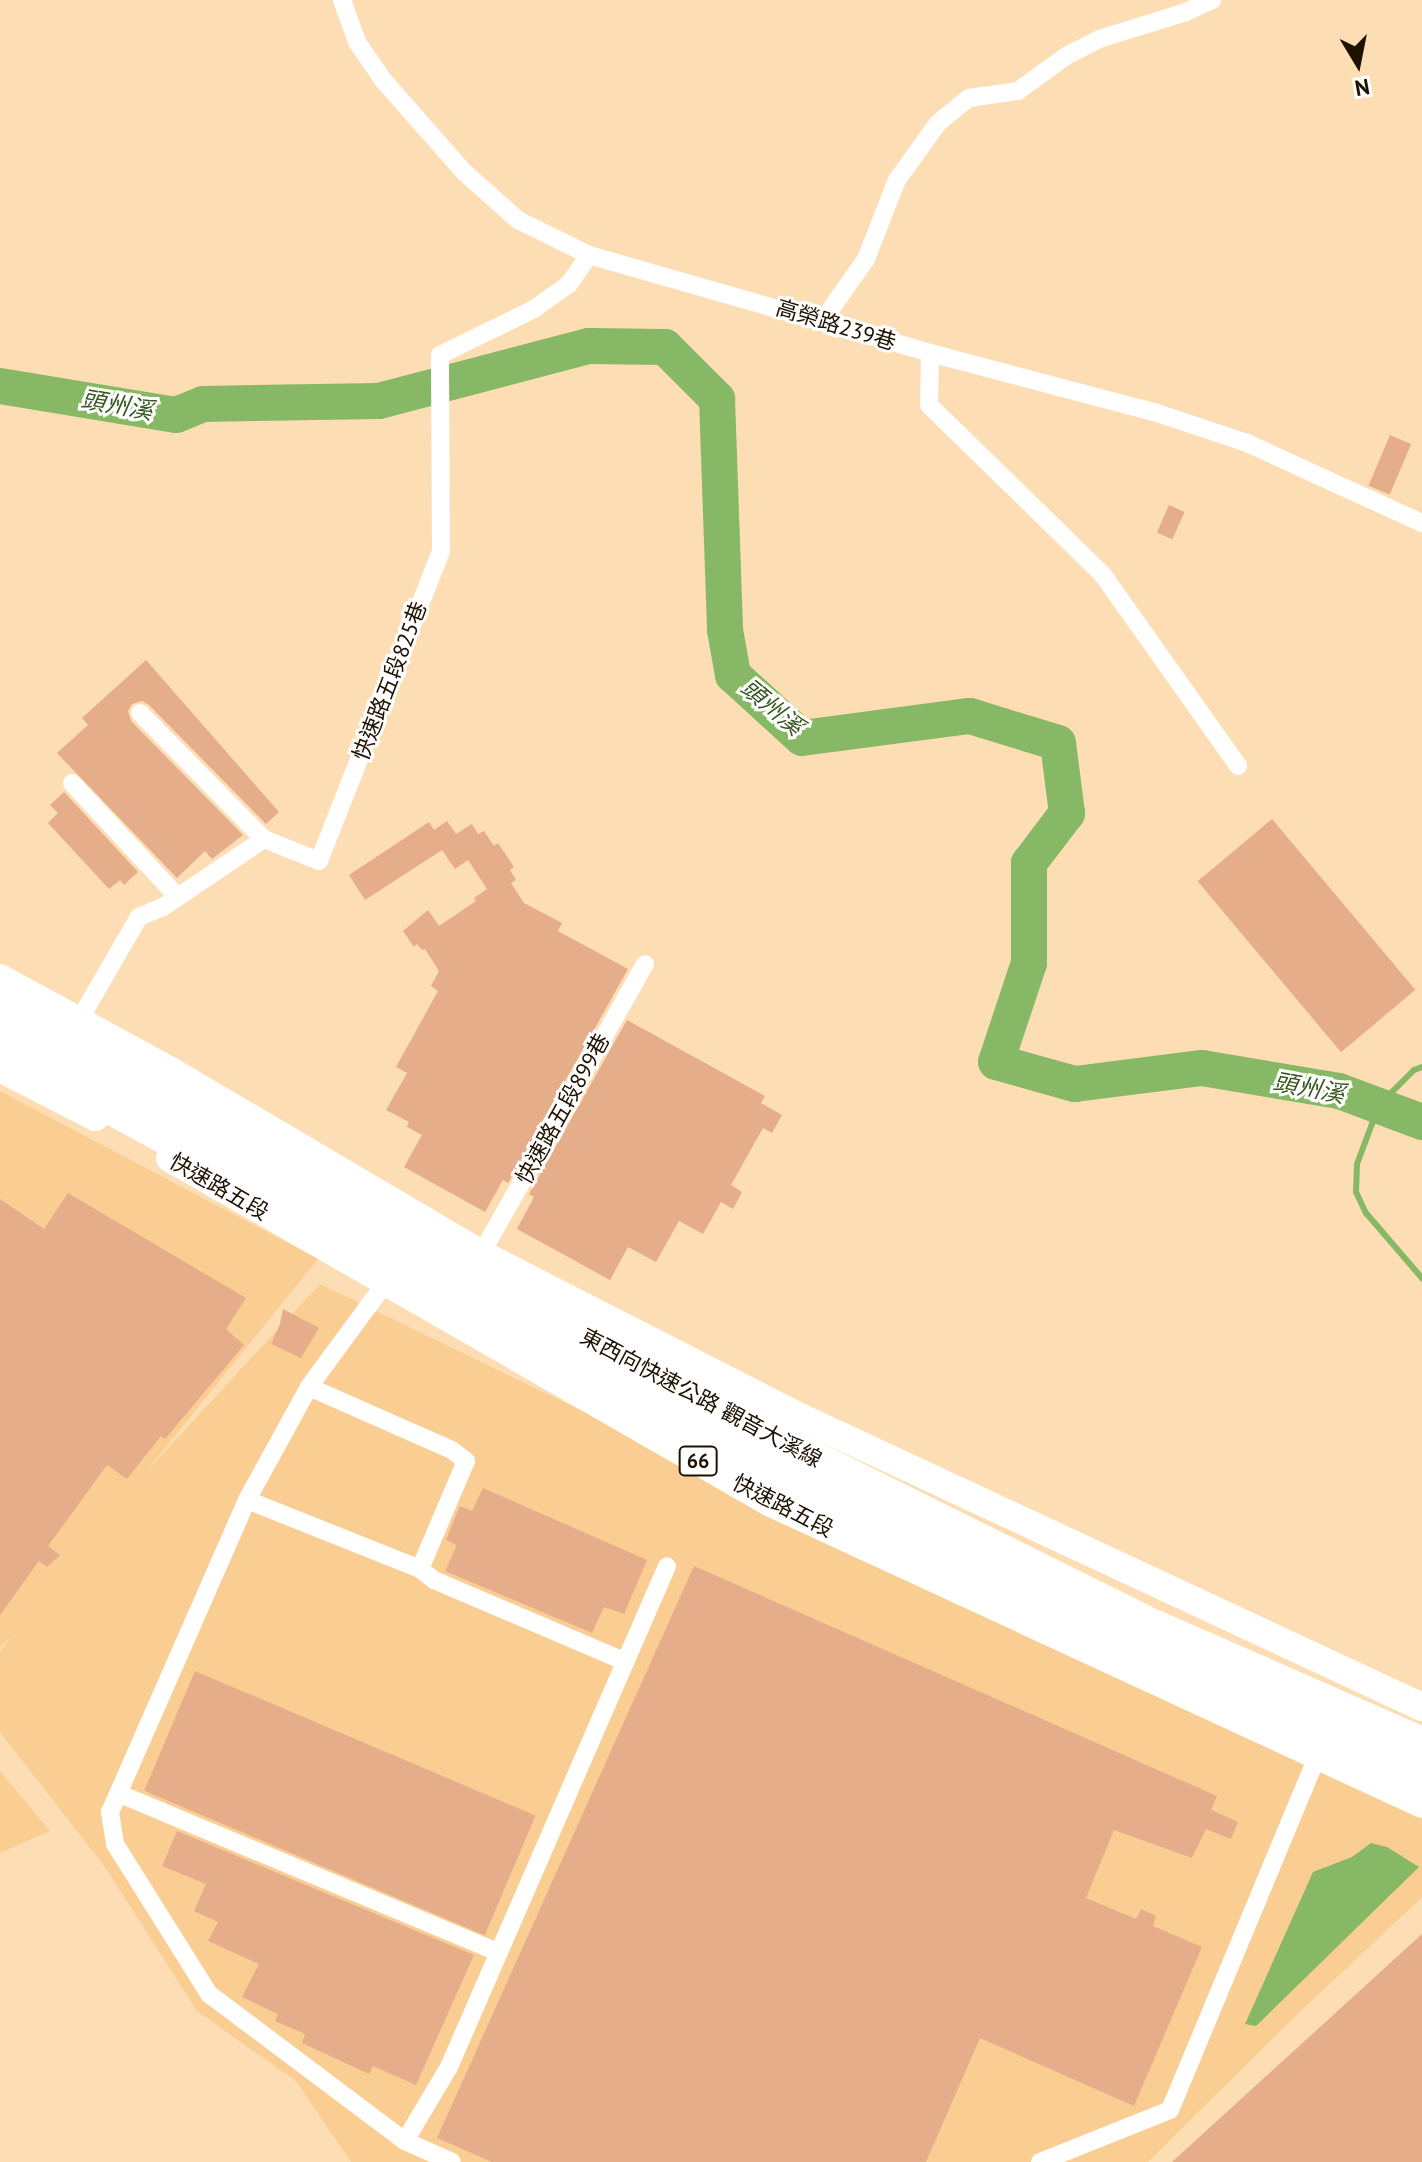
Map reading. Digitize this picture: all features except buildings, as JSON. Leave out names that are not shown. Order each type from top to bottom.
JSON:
[{"type":"highway","name":"東西向快速公路 觀音大溪線","points":[[0,1011],[155,1093],[347,1205],[624,1359],[796,1449],[1144,1622],[1422,1744]]},
{"type":"highway","name":"東西向快速公路 觀音大溪線","points":[[0,1047],[783,1475],[1142,1650],[1422,1778]]},
{"type":"main road","points":[[0,978],[80,1019],[481,1254],[802,1418],[1422,1707]]},
{"type":"main road","name":"快速路五段","points":[[0,1068],[130,1136],[771,1503],[1422,1804]]},
{"type":"street","name":"高榮路239巷","points":[[342,0],[357,42],[383,80],[464,172],[518,220],[589,255],[930,353],[1157,413],[1247,443],[1422,523]]},
{"type":"street","points":[[823,320],[866,259],[897,180],[938,123],[969,98],[1018,91],[1066,56],[1099,39],[1186,12],[1212,0]]},
{"type":"street","name":"快速路五段825巷","points":[[264,839],[319,861],[441,551],[440,355],[534,309],[569,284],[589,255]]},
{"type":"street","points":[[930,353],[929,405],[1103,575],[1238,766]]},
{"type":"street","points":[[80,1019],[139,917],[178,897],[264,839],[140,713]]},
{"type":"street","points":[[72,783],[178,897]]},
{"type":"street","name":"快速路五段899巷","points":[[481,1254],[645,964]]},
{"type":"street","points":[[386,1282],[309,1387],[247,1500],[110,1812],[115,1844],[209,1994],[405,2141],[452,2162]]},
{"type":"street","points":[[309,1387],[452,1450],[466,1461],[420,1569]]},
{"type":"street","points":[[247,1500],[420,1569],[434,1580],[624,1661]]},
{"type":"street","points":[[405,2141],[449,2067],[667,1566]]},
{"type":"street","points":[[1040,2162],[1170,2110],[1317,1756]]},
{"type":"street","points":[[120,1794],[498,1952]]},
{"type":"shaded area","points":[[0,1091],[318,1259],[144,1474],[320,1284],[1422,1818],[1422,1897],[1283,2028],[1148,2162],[351,2162],[296,2081],[197,2011],[105,1867],[0,1732],[0,1652],[14,1633],[0,1648]]},
{"type":"shaded area","points":[[0,1771],[50,1831],[0,1853]]},
{"type":"shaded area","points":[[1371,1843],[1387,1847],[1419,1867],[1256,2026],[1245,2024],[1313,1872],[1352,1857]]},
{"type":"waterway","name":"頭州溪","points":[[0,386],[176,415],[203,404],[379,401],[589,346],[665,347],[717,399],[725,630],[733,675],[802,738],[970,716],[1058,743],[1067,813],[1029,863],[1029,963],[996,1062],[1075,1084],[1202,1068],[1339,1091],[1422,1122]]},
{"type":"waterway","points":[[1422,1067],[1414,1070],[1392,1092],[1372,1124],[1357,1164],[1356,1192],[1366,1213],[1422,1278]]}]
